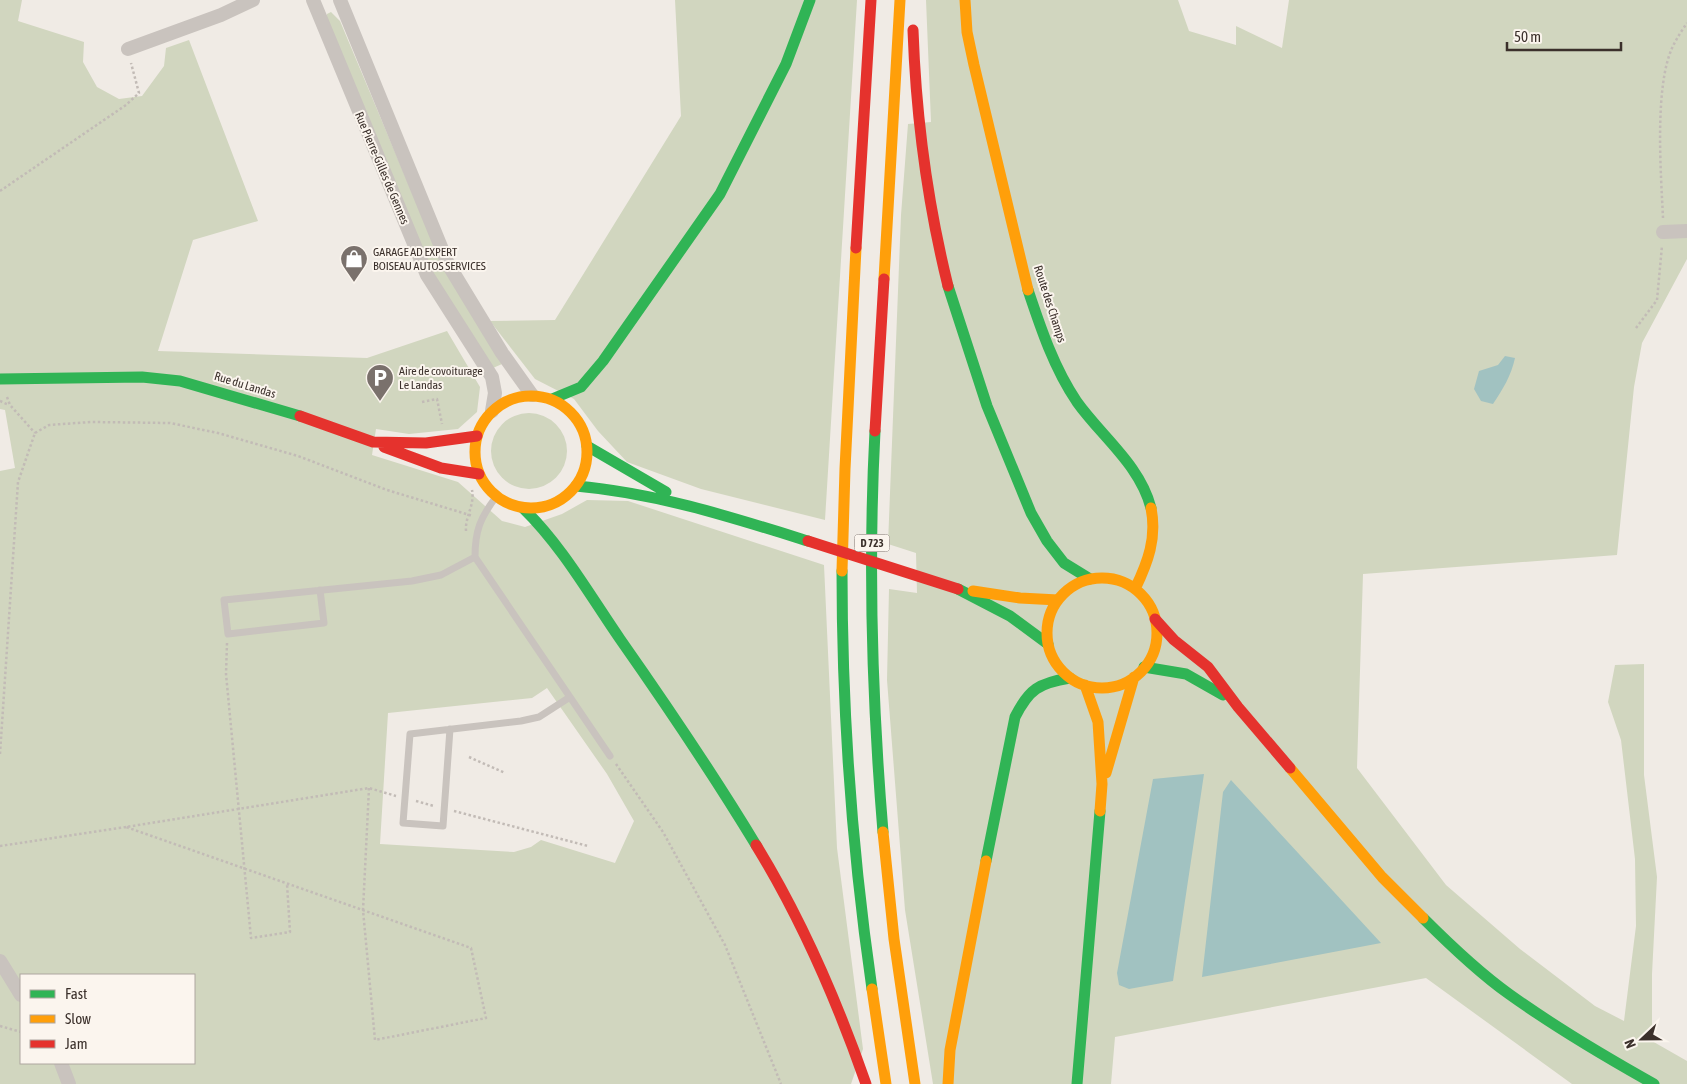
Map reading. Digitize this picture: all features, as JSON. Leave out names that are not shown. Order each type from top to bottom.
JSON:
[{"type":"main road","points":[[552,399],[581,387],[603,361],[720,194],[786,64],[810,0]]},
{"type":"main road","name":"D 723","points":[[871,0],[845,452],[842,630],[847,751],[856,862],[867,958],[886,1084]]},
{"type":"main road","name":"D 723","points":[[900,0],[874,446],[872,622],[882,826],[901,991],[916,1084]]},
{"type":"main road","name":"Route des Champs","points":[[966,0],[974,63],[1011,224],[1036,311],[1058,370],[1089,418],[1142,485],[1150,504],[1155,526],[1154,543],[1150,559],[1135,589]]},
{"type":"main road","points":[[914,19],[915,70],[924,167],[943,264],[965,346],[998,436],[1042,532],[1055,553],[1066,565],[1090,579]]},
{"type":"main road","name":"Rue du Landas","points":[[2,385],[142,377],[180,381],[303,417],[373,442],[426,443],[477,436]]},
{"type":"main road","points":[[532,395],[552,399],[565,407],[576,418],[584,431],[588,446],[583,474],[576,486],[566,497],[538,508],[523,508],[509,504],[496,497],[479,474],[474,455],[480,426],[492,410],[518,396],[532,395]]},
{"type":"main road","points":[[373,442],[441,468],[479,474]]},
{"type":"main road","points":[[588,446],[625,470],[686,502]]},
{"type":"main road","points":[[576,486],[613,488],[686,502],[958,589],[1020,598],[1058,600]]},
{"type":"main road","points":[[523,508],[536,519],[610,624],[738,812],[768,862],[816,956],[848,1032],[866,1084]]},
{"type":"main road","points":[[1048,644],[1049,621],[1058,600],[1078,583],[1090,579],[1106,578],[1121,581],[1135,589],[1147,602],[1155,619],[1174,640],[1208,667],[1238,707],[1382,878],[1451,946],[1514,998],[1574,1038],[1654,1084]]},
{"type":"main road","points":[[958,589],[1010,616],[1048,644],[1060,669],[1070,678],[1085,685],[1102,688],[1119,685],[1134,677],[1144,668],[1153,653],[1157,636],[1155,619]]},
{"type":"main road","points":[[1144,668],[1177,669],[1206,682],[1238,707]]},
{"type":"main road","points":[[1102,784],[1134,677]]},
{"type":"main road","points":[[948,1084],[950,1050],[968,949],[1015,716],[1023,699],[1036,685],[1070,678]]},
{"type":"main road","points":[[1077,1084],[1102,784],[1098,722],[1085,685]]},
{"type":"street","points":[[128,49],[221,15],[253,0]]},
{"type":"street","name":"Rue Pierre-Gilles de Gennes","points":[[313,0],[426,275],[492,377],[495,393],[492,410]]},
{"type":"street","name":"Rue Pierre-Gilles de Gennes","points":[[340,0],[448,264],[502,353],[532,395]]},
{"type":"street","points":[[1663,232],[1687,231]]},
{"type":"street","points":[[0,962],[20,993]]},
{"type":"street","points":[[61,1064],[69,1084]]},
{"type":"lane","points":[[496,497],[482,518],[475,537],[475,557],[610,756]]},
{"type":"lane","points":[[320,590],[324,623],[228,634],[224,600],[320,590],[412,581],[441,575],[475,557]]},
{"type":"lane","points":[[450,729],[443,826],[403,823],[410,734],[539,717],[570,697]]},
{"type":"path","points":[[1636,328],[1657,300],[1663,232],[1660,142],[1663,83],[1672,47],[1687,22]]},
{"type":"path","points":[[0,191],[126,105],[139,93],[128,49]]},
{"type":"path","points":[[2,385],[10,405],[35,433]]},
{"type":"path","points":[[422,402],[437,399],[443,430]]},
{"type":"path","points":[[0,401],[10,405]]},
{"type":"path","points":[[0,754],[18,482],[35,433],[49,425],[91,422],[170,423],[218,433],[298,456],[387,490],[482,518]]},
{"type":"path","points":[[466,534],[468,515],[474,496],[469,484]]},
{"type":"path","points":[[228,634],[226,674],[251,938],[290,932],[287,884]]},
{"type":"path","points":[[610,756],[662,832],[725,945],[780,1084]]},
{"type":"path","points":[[468,757],[505,773]]},
{"type":"path","points":[[126,828],[363,910],[471,948],[486,1018],[375,1040],[363,910],[369,788]]},
{"type":"path","points":[[0,846],[126,828],[369,788],[588,846]]},
{"type":"path","points":[[0,1026],[20,1032]]},
{"type":"green space","points":[[0,0],[22,0],[18,21],[84,42],[83,62],[97,87],[119,99],[142,96],[164,66],[166,48],[189,40],[258,221],[193,240],[158,351],[367,358],[447,331],[480,387],[477,412],[458,429],[409,434],[376,429],[372,455],[458,482],[502,521],[525,527],[562,514],[587,500],[628,501],[824,565],[837,848],[863,1049],[851,1084],[0,1084],[0,471],[15,468],[5,410],[0,409]],"holes":[[[547,688],[607,774],[634,821],[615,863],[541,840],[531,847],[514,852],[380,844],[388,713],[532,698]]]},
{"type":"green space","points":[[675,0],[857,0],[825,520],[701,489],[627,462],[598,431],[574,399],[535,379],[490,321],[555,320],[681,116]]},
{"type":"green space","points":[[926,0],[1178,0],[1189,31],[1236,45],[1236,26],[1282,48],[1289,0],[1687,0],[1687,259],[1642,343],[1634,387],[1617,555],[1363,574],[1357,768],[1446,885],[1520,949],[1595,1006],[1624,1021],[1636,926],[1635,859],[1621,740],[1608,702],[1615,665],[1644,664],[1644,775],[1657,877],[1652,974],[1652,1041],[1687,1061],[1687,1084],[1572,1084],[1426,978],[1115,1037],[1111,1084],[933,1084],[905,910],[887,680],[889,589],[917,593],[916,553],[888,544],[901,215],[908,124],[931,122]]},
{"type":"green space","points":[[331,12],[340,21],[444,269],[502,364],[493,368],[432,277],[326,21],[327,14]]},
{"type":"green space","points":[[529,413],[543,416],[556,424],[564,437],[567,451],[564,465],[556,478],[543,486],[529,489],[515,486],[502,478],[494,465],[491,451],[494,437],[502,424],[515,416]]},
{"type":"water","points":[[1505,356],[1515,358],[1506,382],[1493,404],[1481,401],[1474,389],[1479,371],[1498,365]]},
{"type":"water","points":[[1204,774],[1173,981],[1129,989],[1119,985],[1117,973],[1153,779]]},
{"type":"water","points":[[1231,780],[1381,943],[1202,977],[1223,792]]},
{"type":"traffic: fast","points":[[552,399],[581,387],[603,361],[720,194],[786,64],[810,0]]},
{"type":"traffic: fast","points":[[948,286],[987,406],[1031,513],[1047,541],[1064,563],[1090,579]]},
{"type":"traffic: fast","points":[[1028,290],[1061,376],[1077,402],[1138,478],[1151,508]]},
{"type":"traffic: fast","points":[[0,379],[142,377],[180,381],[300,416]]},
{"type":"traffic: fast","points":[[875,431],[872,531],[872,632],[883,832]]},
{"type":"traffic: fast","points":[[587,446],[666,492]]},
{"type":"traffic: fast","points":[[576,486],[606,489],[664,500],[808,541]]},
{"type":"traffic: fast","points":[[523,508],[550,538],[574,571],[690,740],[756,845]]},
{"type":"traffic: fast","points":[[842,571],[846,728],[859,885],[872,989]]},
{"type":"traffic: fast","points":[[958,589],[1010,616],[1048,644]]},
{"type":"traffic: fast","points":[[1144,667],[1186,674],[1223,695]]},
{"type":"traffic: fast","points":[[986,861],[1015,717],[1025,700],[1036,689],[1050,682],[1070,678]]},
{"type":"traffic: fast","points":[[1077,1084],[1100,811]]},
{"type":"traffic: fast","points":[[1423,918],[1486,977],[1509,994],[1580,1041],[1654,1084]]},
{"type":"traffic: slow","points":[[884,279],[900,0]]},
{"type":"traffic: slow","points":[[965,0],[967,32],[974,65],[1028,290]]},
{"type":"traffic: slow","points":[[842,571],[856,248]]},
{"type":"traffic: slow","points":[[531,396],[553,400],[571,412],[583,430],[587,452],[583,474],[571,492],[553,504],[531,508],[509,504],[491,492],[479,474],[475,452],[479,430],[491,412],[509,400],[531,396]]},
{"type":"traffic: slow","points":[[1135,589],[1144,569],[1152,540],[1153,519],[1151,508]]},
{"type":"traffic: slow","points":[[1102,578],[1113,579],[1123,583],[1141,594],[1152,612],[1156,622],[1157,633],[1156,644],[1152,654],[1141,672],[1123,683],[1113,687],[1102,688],[1091,687],[1081,683],[1063,672],[1052,654],[1048,644],[1047,633],[1048,622],[1052,612],[1063,594],[1081,583],[1091,579],[1102,578]]},
{"type":"traffic: slow","points":[[973,591],[1020,598],[1058,600]]},
{"type":"traffic: slow","points":[[1106,773],[1134,677]]},
{"type":"traffic: slow","points":[[1085,685],[1098,722],[1102,784],[1100,811]]},
{"type":"traffic: slow","points":[[1290,768],[1382,877],[1423,918]]},
{"type":"traffic: slow","points":[[883,832],[894,939],[915,1084]]},
{"type":"traffic: slow","points":[[948,1084],[950,1050],[986,861]]},
{"type":"traffic: slow","points":[[872,989],[886,1084]]},
{"type":"traffic: jam","points":[[856,248],[871,0]]},
{"type":"traffic: jam","points":[[913,30],[917,95],[928,191],[948,286]]},
{"type":"traffic: jam","points":[[875,431],[884,279]]},
{"type":"traffic: jam","points":[[300,416],[373,442],[426,443],[477,436]]},
{"type":"traffic: jam","points":[[384,447],[441,468],[479,474]]},
{"type":"traffic: jam","points":[[808,541],[958,589]]},
{"type":"traffic: jam","points":[[1155,619],[1174,640],[1208,667],[1238,707],[1290,768]]},
{"type":"traffic: jam","points":[[756,845],[789,902],[817,961],[843,1022],[866,1084]]},
{"type":"place","name":"GARAGE AD EXPERT BOISEAU AUTOS SERVICES","points":[[354,283]]},
{"type":"place","name":"Aire de covoiturage Le Landas","points":[[380,402]]}]
